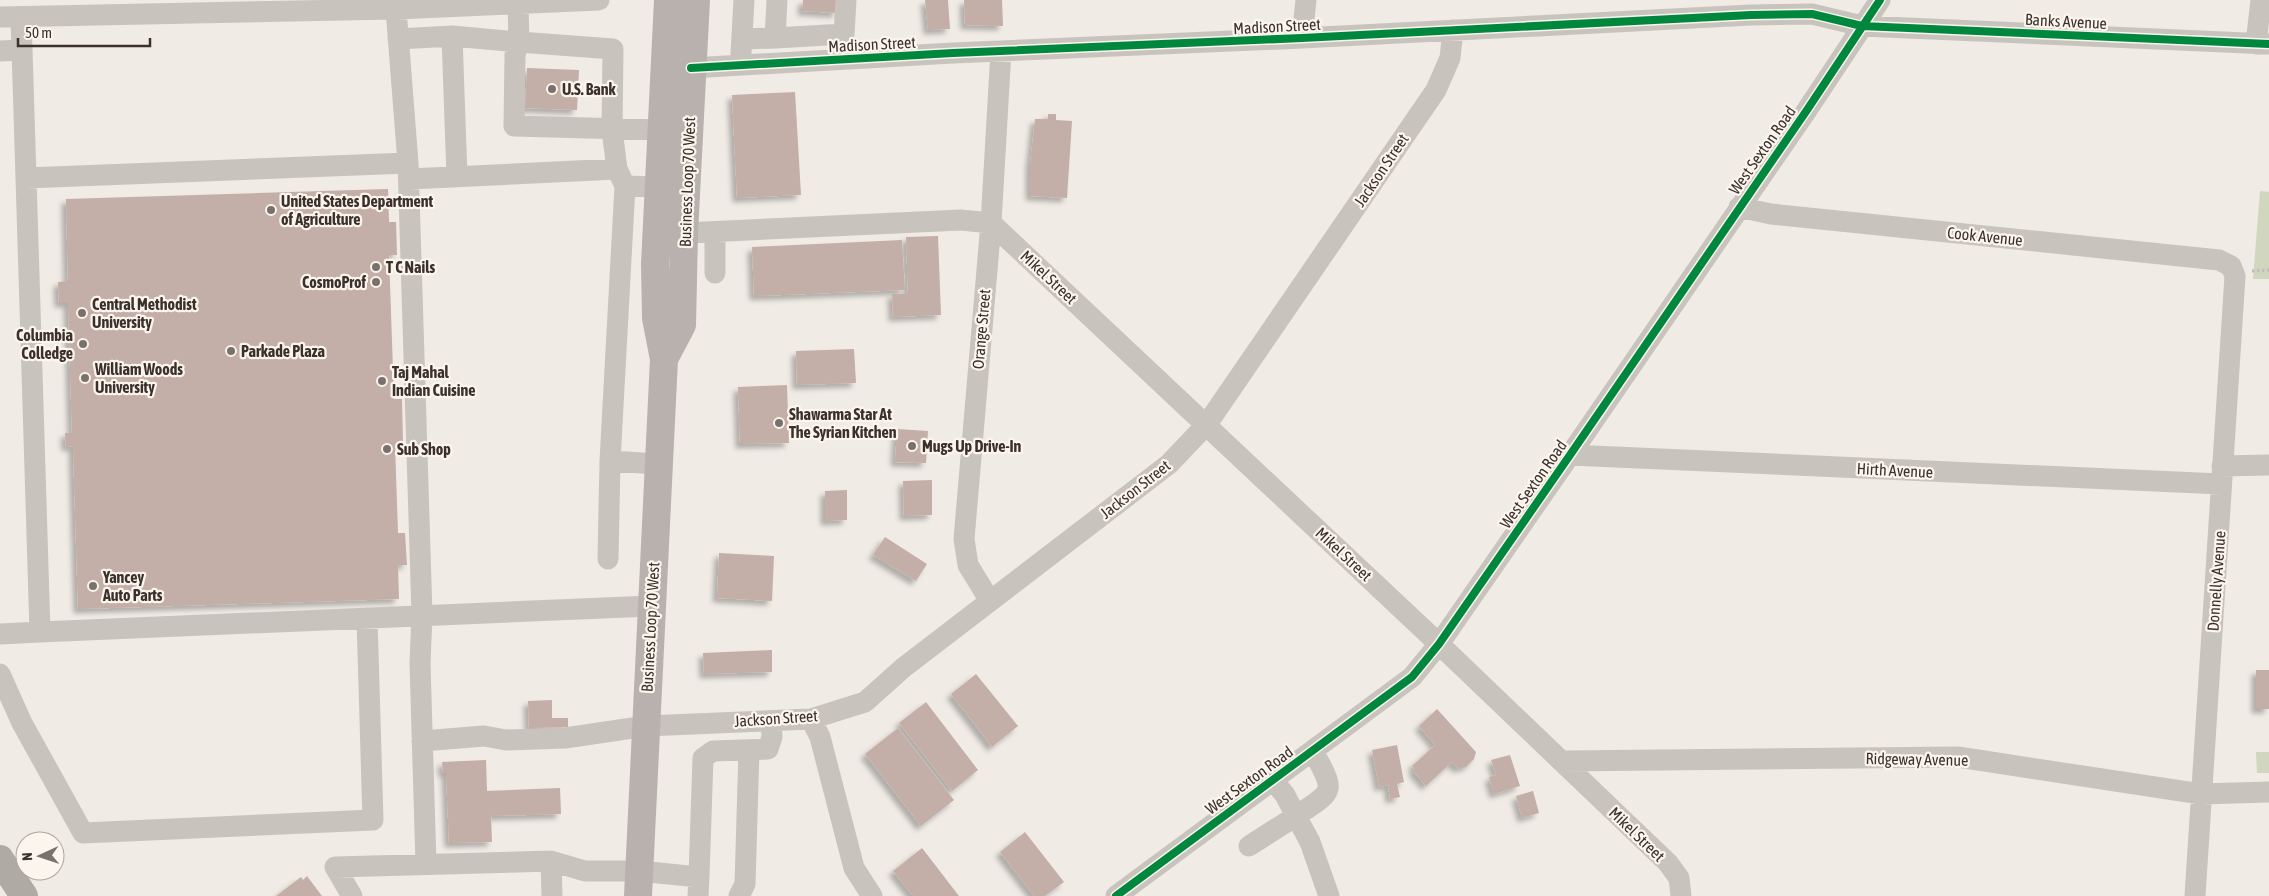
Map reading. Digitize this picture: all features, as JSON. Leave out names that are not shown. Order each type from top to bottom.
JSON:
[{"type":"highway","points":[[0,859],[24,896]]},
{"type":"main road","name":"Business Loop 70 West","points":[[638,884],[664,359],[656,318],[655,264],[668,0]]},
{"type":"main road","name":"Business Loop 70 West","points":[[664,359],[682,325],[691,68],[696,0]]},
{"type":"street","points":[[40,632],[22,50],[10,17],[210,6],[396,8],[599,0]]},
{"type":"street","points":[[740,66],[744,0]]},
{"type":"street","points":[[775,38],[777,0]]},
{"type":"street","points":[[842,59],[846,0]]},
{"type":"street","points":[[1302,38],[1306,0]]},
{"type":"street","name":"West Sexton Road","points":[[1116,896],[1412,677],[1439,644],[1570,455],[1738,207],[1807,110],[1880,0]]},
{"type":"street","points":[[2261,0],[2263,44]]},
{"type":"street","points":[[518,4],[519,42],[515,55],[514,126],[661,130]]},
{"type":"street","points":[[396,8],[408,171],[422,616],[420,663],[426,864]]},
{"type":"street","name":"Madison Street","points":[[691,68],[1000,51],[1752,15],[1812,14],[1862,26]]},
{"type":"street","name":"Banks Avenue","points":[[1862,26],[2263,44]]},
{"type":"street","name":"Jackson Street","points":[[422,741],[484,736],[506,740],[565,738],[646,726],[811,719],[865,702],[903,668],[1169,464],[1207,424],[1436,90],[1450,58],[1453,30]]},
{"type":"street","points":[[742,39],[844,34]]},
{"type":"street","points":[[398,39],[452,36],[613,50],[612,130],[621,178],[608,559]]},
{"type":"street","points":[[452,36],[457,177]]},
{"type":"street","points":[[0,51],[22,50]]},
{"type":"street","name":"Orange Street","points":[[990,601],[968,565],[964,539],[991,223],[1000,51]]},
{"type":"street","points":[[26,178],[408,171],[457,177],[621,178],[659,187]]},
{"type":"street","name":"Cook Avenue","points":[[1738,207],[1771,214],[2219,260],[2231,266]]},
{"type":"street","points":[[684,233],[961,220],[991,223]]},
{"type":"street","name":"Mikel Street","points":[[991,223],[1207,424],[1668,863],[1679,878],[1681,896]]},
{"type":"street","points":[[715,232],[715,272]]},
{"type":"street","name":"Donnelly Avenue","points":[[2195,896],[2235,276],[2231,266]]},
{"type":"street","name":"Hirth Avenue","points":[[1570,455],[2222,475],[2269,465]]},
{"type":"street","points":[[610,461],[658,464]]},
{"type":"street","points":[[0,634],[651,606]]},
{"type":"street","points":[[0,674],[22,723],[82,833],[373,820],[367,618]]},
{"type":"street","points":[[811,719],[820,738],[854,868],[872,896]]},
{"type":"street","points":[[352,896],[335,867],[550,861],[638,884],[699,886],[703,758],[713,751],[768,748],[772,737],[771,721]]},
{"type":"street","points":[[739,896],[745,884],[749,750]]},
{"type":"street","points":[[1249,846],[1296,816],[1325,796],[1329,791],[1330,784],[1313,751]]},
{"type":"street","name":"Ridgeway Avenue","points":[[1563,761],[1958,757],[2201,794],[2269,792]]},
{"type":"street","points":[[1273,780],[1284,794],[1310,842],[1329,896]]},
{"type":"street","points":[[550,861],[552,896]]},
{"type":"green space","points":[[2260,191],[2269,192],[2269,279],[2253,279]]},
{"type":"green space","points":[[2256,752],[2269,752],[2269,773],[2257,773]]},
{"type":"building","points":[[803,0],[838,0],[837,13],[802,11]]},
{"type":"building","points":[[925,0],[948,0],[950,29],[928,30]]},
{"type":"building","points":[[964,0],[1002,0],[1003,26],[965,25]]},
{"type":"building","name":"U.S. Bank","points":[[527,68],[579,70],[577,110],[525,108]]},
{"type":"building","points":[[795,92],[801,195],[737,198],[732,95]]},
{"type":"building","points":[[1048,114],[1056,114],[1056,120],[1072,121],[1067,198],[1030,196],[1030,165],[1035,119],[1048,119]]},
{"type":"building","name":"Parkade Plaza","points":[[388,189],[389,222],[396,222],[397,255],[389,255],[394,399],[402,399],[403,445],[395,445],[398,533],[405,533],[407,565],[398,565],[399,599],[78,609],[73,446],[66,447],[65,433],[72,433],[68,303],[59,303],[58,282],[68,281],[66,199]]},
{"type":"building","points":[[938,236],[941,315],[893,317],[892,294],[908,294],[906,237]]},
{"type":"building","points":[[902,240],[905,290],[754,296],[752,247]]},
{"type":"building","points":[[854,349],[856,383],[797,385],[796,351]]},
{"type":"building","points":[[787,385],[789,443],[740,444],[738,387]]},
{"type":"building","name":"Mugs Up Drive-In","points":[[897,429],[928,431],[926,463],[895,462]]},
{"type":"building","points":[[932,480],[932,515],[904,516],[903,481]]},
{"type":"building","points":[[847,490],[847,520],[825,521],[825,491]]},
{"type":"building","points":[[885,537],[927,564],[916,581],[873,555]]},
{"type":"building","points":[[719,553],[774,556],[772,601],[717,598]]},
{"type":"building","points":[[772,650],[772,672],[704,674],[703,653]]},
{"type":"building","points":[[2256,670],[2269,670],[2269,709],[2256,709]]},
{"type":"building","points":[[976,674],[1018,726],[992,747],[951,694]]},
{"type":"building","points":[[552,700],[552,718],[568,718],[568,727],[529,728],[528,701]]},
{"type":"building","points":[[926,702],[978,770],[952,791],[899,723]]},
{"type":"building","points":[[1437,709],[1476,752],[1474,759],[1466,767],[1458,769],[1452,762],[1426,786],[1413,771],[1415,769],[1412,766],[1435,745],[1419,726]]},
{"type":"building","points":[[898,728],[954,800],[921,826],[865,754]]},
{"type":"building","points":[[1397,745],[1404,782],[1397,784],[1400,797],[1390,799],[1388,785],[1379,787],[1372,750]]},
{"type":"building","points":[[1510,755],[1520,786],[1494,794],[1489,777],[1496,775],[1491,760]]},
{"type":"building","points":[[486,760],[487,791],[560,788],[561,814],[491,816],[492,842],[449,843],[446,773],[443,773],[442,762]]},
{"type":"building","points":[[1533,791],[1539,813],[1522,818],[1516,796]]},
{"type":"building","points":[[1025,832],[1064,882],[1045,896],[1034,896],[1000,852]]},
{"type":"building","points":[[922,848],[959,896],[913,896],[893,871]]},
{"type":"building","points":[[307,876],[322,896],[276,896],[301,877],[303,880]]},
{"type":"cycle path","points":[[1116,896],[1412,677],[1439,644],[1570,455],[1807,110],[1880,0]]},
{"type":"cycle path","points":[[691,68],[953,53],[1302,38],[1751,15],[1812,14],[1862,26],[2269,44]]},
{"type":"place","name":"U.S. Bank","points":[[552,89]]},
{"type":"place","name":"United States Department of Agriculture","points":[[271,210]]},
{"type":"place","name":"T C Nails","points":[[376,267]]},
{"type":"place","name":"CosmoProf","points":[[376,282]]},
{"type":"place","name":"Central Methodist University","points":[[82,313]]},
{"type":"place","name":"Columbia Colledge","points":[[83,344]]},
{"type":"place","name":"Parkade Plaza","points":[[231,351]]},
{"type":"place","name":"William Woods University","points":[[85,378]]},
{"type":"place","name":"Taj Mahal Indian Cuisine","points":[[382,381]]},
{"type":"place","name":"Shawarma Star At The Syrian Kitchen","points":[[779,423]]},
{"type":"place","name":"Mugs Up Drive-In","points":[[912,446]]},
{"type":"place","name":"Sub Shop","points":[[387,449]]},
{"type":"place","name":"Yancey Auto Parts","points":[[93,586]]}]
